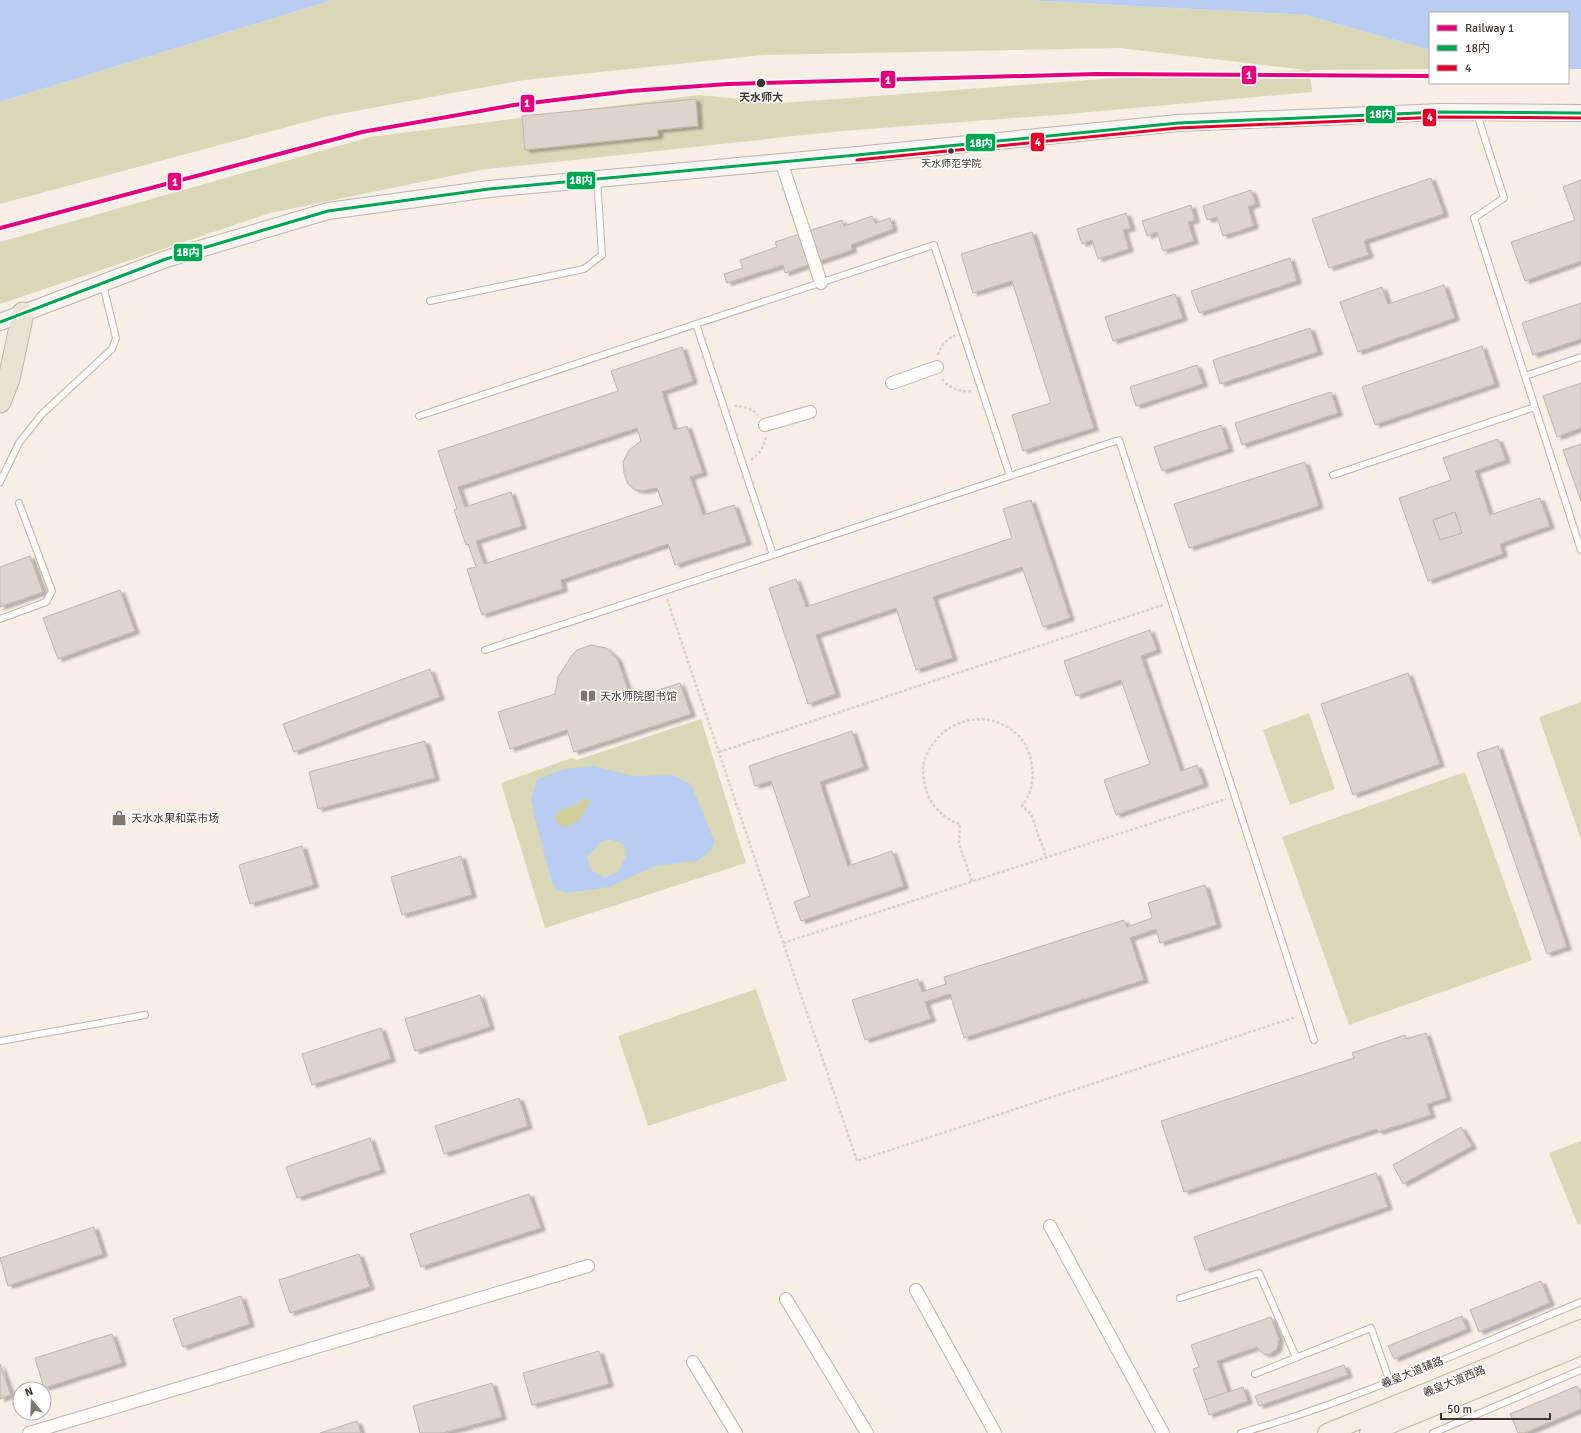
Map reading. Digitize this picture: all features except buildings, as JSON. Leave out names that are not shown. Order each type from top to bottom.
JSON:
[{"type":"highway","points":[[0,402],[9,379],[23,313]]},
{"type":"main road","points":[[0,322],[166,259],[328,211],[489,190],[1178,123],[1441,112],[1581,113]]},
{"type":"main road","name":"羲皇大道西路","points":[[1327,1433],[1581,1329]]},
{"type":"main road","name":"羲皇大道西路","points":[[1369,1433],[1581,1346]]},
{"type":"street","points":[[781,161],[821,283]]},
{"type":"street","points":[[892,383],[937,367]]},
{"type":"street","points":[[765,426],[810,412]]},
{"type":"street","points":[[1050,1226],[1163,1433]]},
{"type":"street","points":[[29,1433],[588,1266]]},
{"type":"street","points":[[916,1290],[995,1433]]},
{"type":"street","points":[[786,1300],[867,1433]]},
{"type":"street","points":[[693,1362],[736,1433]]},
{"type":"lane","points":[[1477,112],[1504,198],[1474,218],[1581,550]]},
{"type":"lane","points":[[430,301],[584,269],[602,256],[597,179]]},
{"type":"lane","points":[[419,416],[934,245],[1010,476]]},
{"type":"lane","points":[[0,482],[19,443],[42,414],[112,350],[116,338],[102,283]]},
{"type":"lane","points":[[696,324],[772,555]]},
{"type":"lane","points":[[1525,376],[1581,357]]},
{"type":"lane","points":[[1333,475],[1535,407]]},
{"type":"lane","points":[[485,650],[1119,440],[1314,1040]]},
{"type":"lane","points":[[0,619],[46,602],[52,591],[19,503]]},
{"type":"lane","points":[[0,1041],[145,1015]]},
{"type":"lane","points":[[1180,1298],[1259,1272],[1296,1357]]},
{"type":"lane","name":"羲皇大道辅路","points":[[1241,1433],[1277,1422],[1390,1382],[1581,1302]]},
{"type":"lane","points":[[1255,1374],[1370,1328],[1390,1382]]},
{"type":"lane","points":[[1434,1433],[1581,1370]]},
{"type":"path","points":[[664,591],[857,1161],[1305,1014]]},
{"type":"path","points":[[719,752],[1171,602]]},
{"type":"path","points":[[972,881],[959,844],[960,824],[953,823],[936,809],[926,790],[923,769],[929,748],[943,731],[962,721],[983,718],[1004,724],[1021,738],[1031,757],[1034,778],[1028,799],[1022,806],[1031,814],[1046,857]]},
{"type":"path","points":[[783,943],[1234,796]]},
{"type":"shaded area","points":[[333,0],[1023,0],[1306,15],[1429,50],[1429,69],[1310,70],[1312,92],[1068,114],[842,131],[480,170],[270,213],[0,304],[0,242],[370,137],[699,95],[783,103],[1116,78],[1306,70],[1120,48],[763,55],[524,80],[328,116],[0,204],[0,102]]},
{"type":"shaded area","points":[[1581,702],[1581,839],[1539,717]]},
{"type":"shaded area","points":[[1309,713],[1335,789],[1290,805],[1263,730]]},
{"type":"shaded area","points":[[701,719],[746,863],[545,928],[501,783],[572,758],[577,760]]},
{"type":"shaded area","points":[[1465,772],[1532,960],[1349,1025],[1282,837]]},
{"type":"shaded area","points":[[582,799],[592,799],[582,817],[570,827],[559,826],[554,818],[560,810],[578,804]]},
{"type":"shaded area","points":[[756,989],[787,1080],[648,1126],[618,1036]]},
{"type":"shaded area","points":[[1581,1141],[1581,1224],[1578,1225],[1549,1153]]},
{"type":"water","points":[[0,0],[333,0],[0,102]]},
{"type":"water","points":[[1023,0],[1581,0],[1581,69],[1569,69],[1569,12],[1429,12],[1429,50],[1306,15]]},
{"type":"water","points":[[593,766],[633,776],[672,775],[691,784],[714,840],[712,850],[697,861],[655,866],[609,887],[567,893],[557,890],[552,882],[531,799],[537,780],[564,769]],"holes":[[[582,799],[591,799],[582,817],[570,827],[559,825],[554,818],[560,810],[578,804]],[[609,839],[623,844],[627,853],[619,871],[605,878],[591,870],[587,857],[600,843]]]},
{"type":"rail line","name":"1","points":[[0,228],[362,132],[514,105],[630,91],[728,84],[1096,74],[1429,76]]},
{"type":"transit line","name":"18内","points":[[0,322],[166,259],[328,211],[489,189],[857,155],[1178,123],[1441,112],[1581,113]]},
{"type":"transit line","name":"4","points":[[857,160],[1178,128],[1441,117],[1581,118]]},
{"type":"place","name":"天水师大","points":[[761,83]]},
{"type":"place","name":"天水师范学院","points":[[951,151]]},
{"type":"place","name":"天水师院图书馆","points":[[588,696]]},
{"type":"place","name":"天水水果和菜市场","points":[[119,818]]}]
